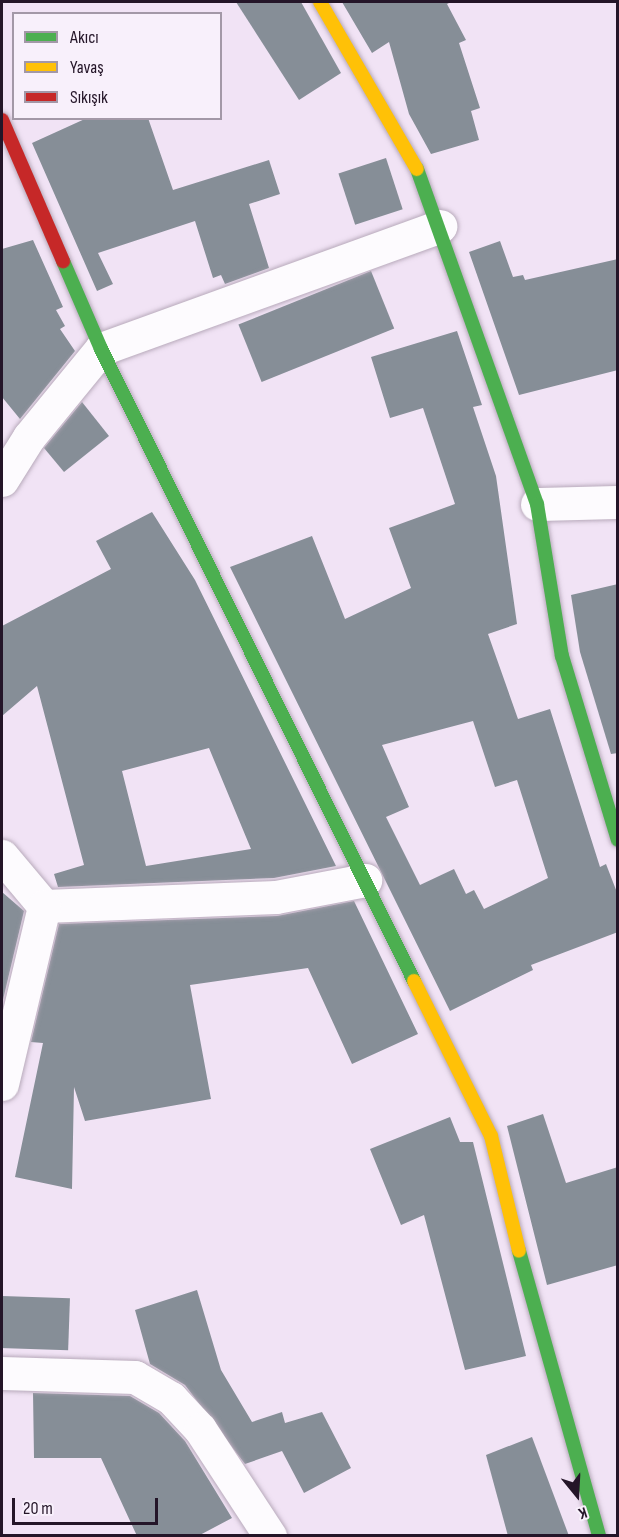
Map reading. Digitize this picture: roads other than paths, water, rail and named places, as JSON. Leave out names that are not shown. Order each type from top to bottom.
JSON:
[{"type":"street","points":[[321,2],[408,148],[440,226],[537,504],[562,656],[618,840]]},
{"type":"street","points":[[2,120],[101,349],[491,1136],[547,1365],[599,1536]]},
{"type":"street","points":[[2,480],[29,437],[101,349],[440,226]]},
{"type":"street","points":[[537,504],[618,502]]},
{"type":"street","points":[[2,856],[44,906]]},
{"type":"street","points":[[44,906],[276,897],[365,880]]},
{"type":"street","points":[[2,1084],[44,906]]},
{"type":"street","points":[[2,1373],[135,1377],[171,1398],[200,1429],[270,1536]]}]
